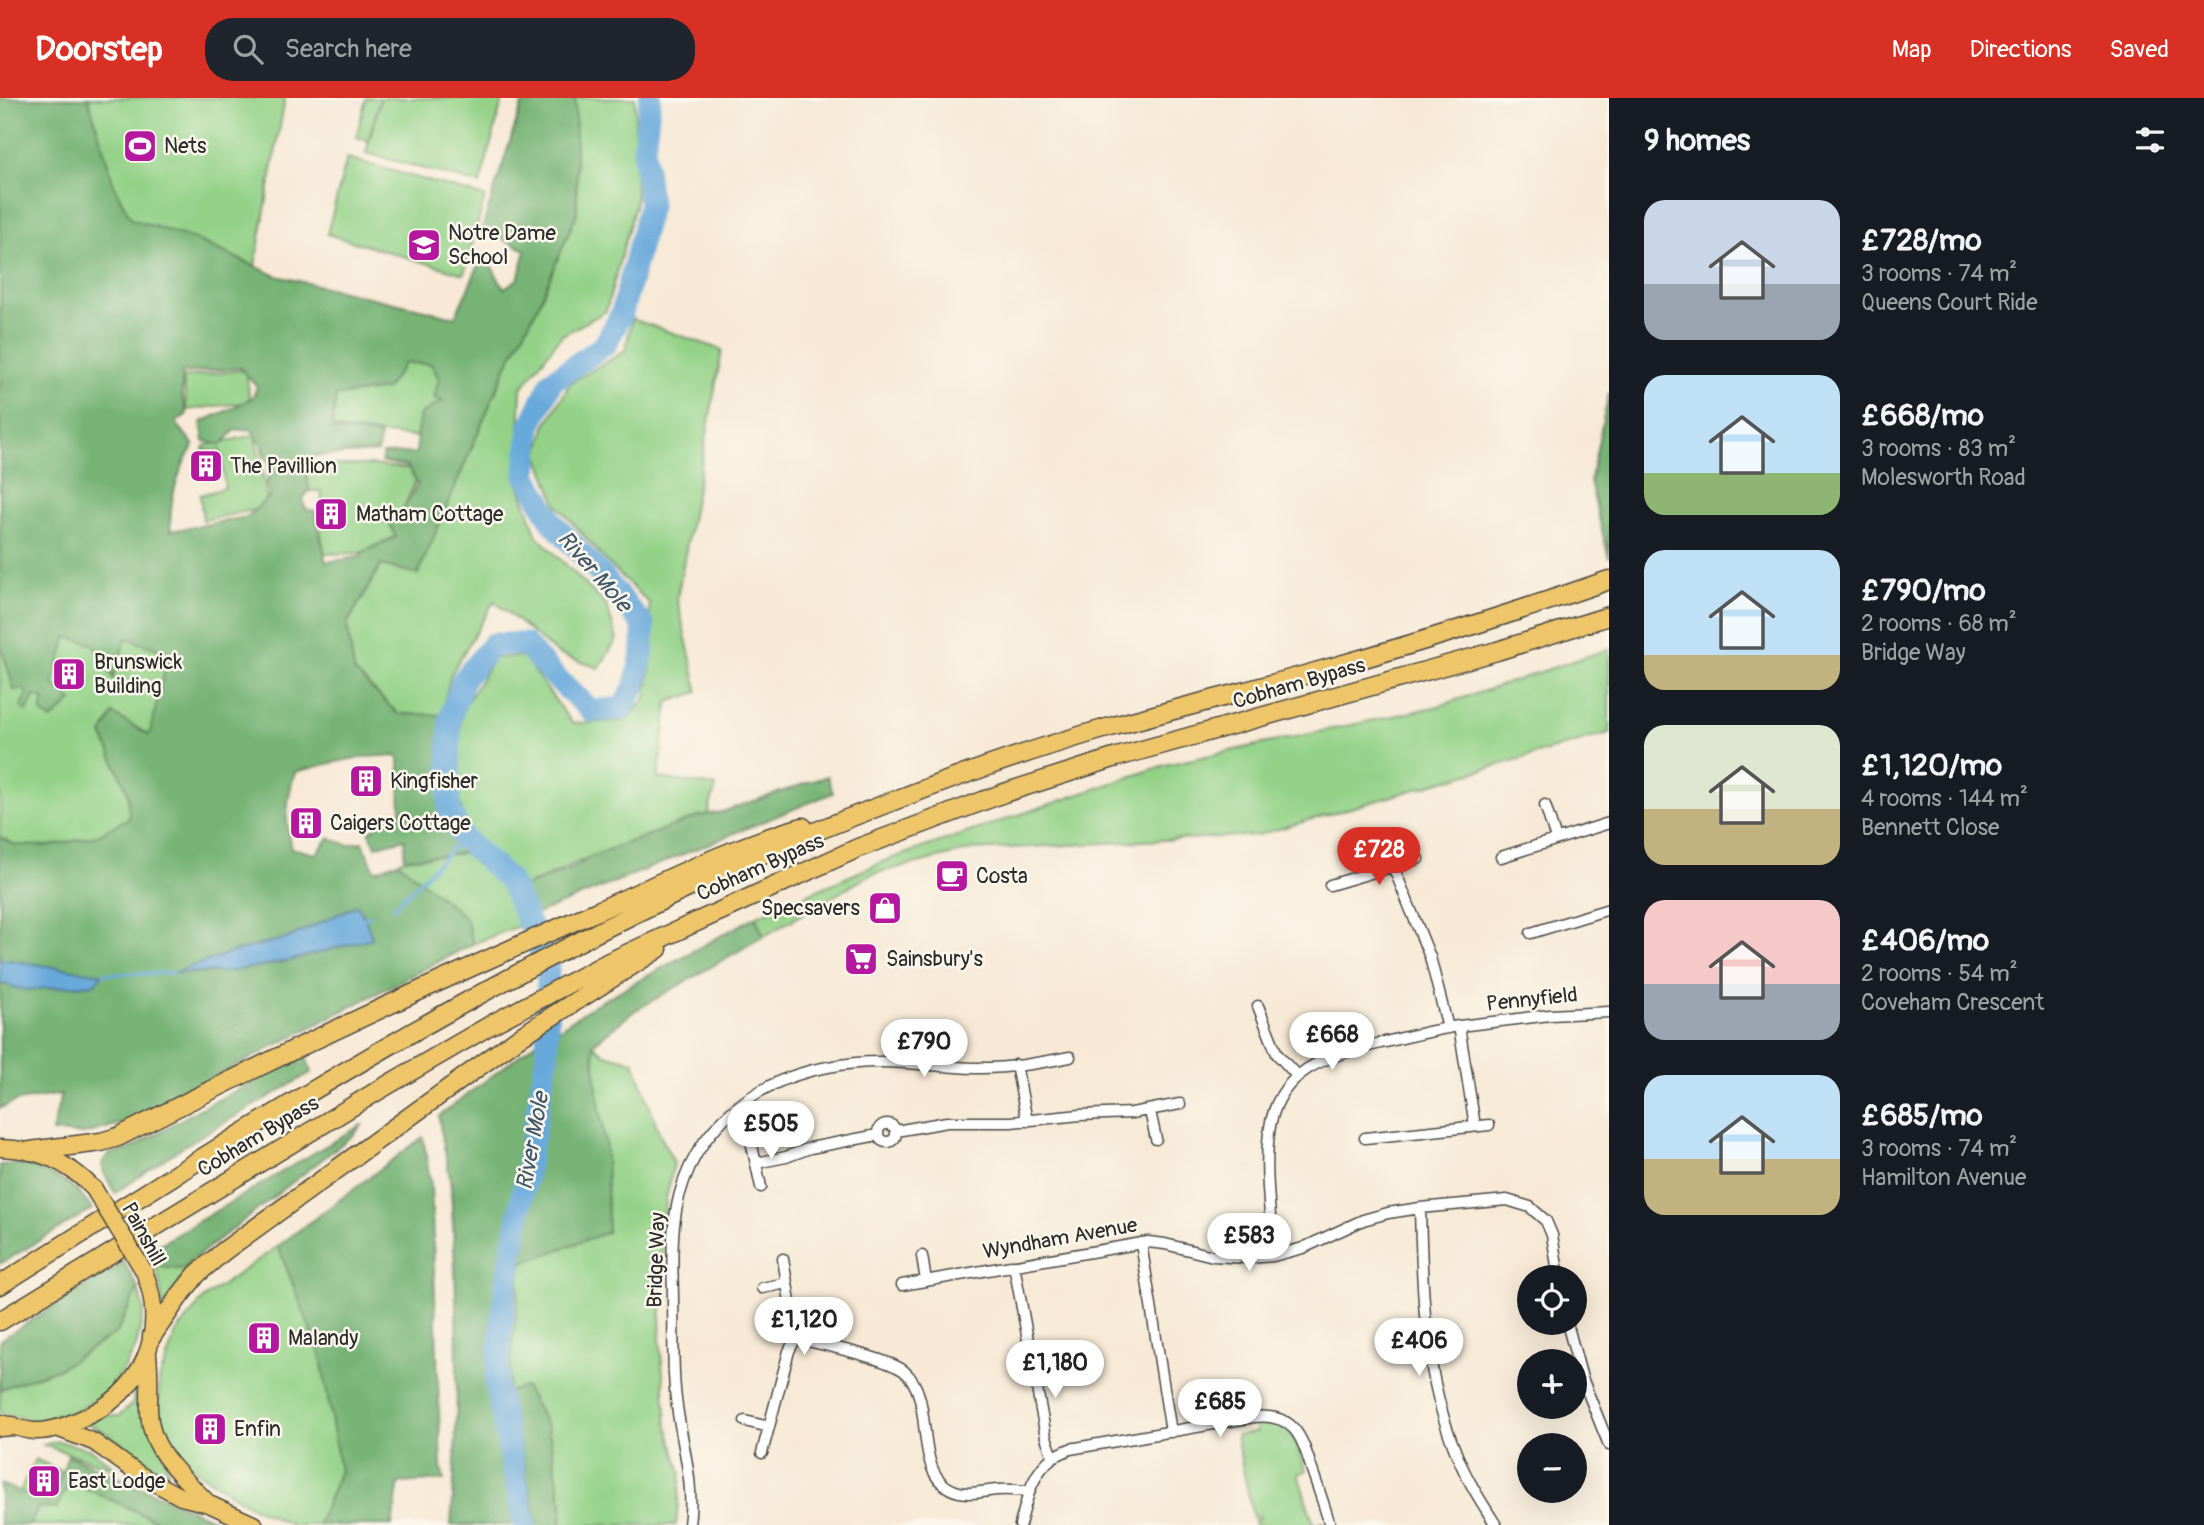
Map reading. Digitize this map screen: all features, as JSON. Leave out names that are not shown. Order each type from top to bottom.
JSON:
[{"type":"highway","name":"Cobham Bypass","points":[[0,1285],[186,1166],[598,921],[884,804],[992,764],[1103,729],[1330,668],[1609,580]]},
{"type":"highway","name":"Cobham Bypass","points":[[0,1321],[367,1097],[494,1023],[613,968],[723,908],[858,848],[1004,793],[1117,757],[1497,651],[1609,616]]},
{"type":"highway","points":[[30,1151],[101,1142],[118,1137],[330,1032],[482,961],[598,921]]},
{"type":"highway","points":[[150,1345],[178,1297],[212,1261],[613,968]]},
{"type":"main road","name":"Painshill","points":[[1,1147],[30,1151],[59,1160],[72,1168],[94,1189],[144,1271],[152,1306],[148,1410],[156,1441],[173,1469],[209,1504]]},
{"type":"main road","points":[[4,1425],[35,1431],[57,1428],[94,1413],[114,1401],[134,1378],[150,1345]]},
{"type":"main road","points":[[57,1428],[94,1442],[140,1475],[181,1497],[209,1504],[255,1525]]},
{"type":"street","points":[[1545,805],[1556,839]]},
{"type":"street","points":[[1502,857],[1609,823]]},
{"type":"street","points":[[1330,885],[1418,859]]},
{"type":"street","points":[[1393,866],[1430,957],[1448,1028]]},
{"type":"street","points":[[1531,933],[1609,909]]},
{"type":"street","points":[[1258,1006],[1277,1054],[1297,1076],[1276,1107],[1269,1131],[1273,1256]]},
{"type":"street","name":"Pennyfield","points":[[1297,1076],[1327,1057],[1448,1028],[1550,1014],[1609,1012]]},
{"type":"street","points":[[1460,1026],[1475,1126]]},
{"type":"street","name":"Bridge Way","points":[[689,1525],[689,1470],[675,1387],[673,1242],[680,1192],[698,1150],[717,1126],[741,1103],[771,1084],[809,1071],[875,1061],[975,1068],[1070,1057]]},
{"type":"street","points":[[1016,1065],[1027,1121]]},
{"type":"street","points":[[756,1163],[786,1157],[810,1148],[878,1135],[881,1126],[887,1124],[893,1126],[896,1131],[947,1122],[1027,1121],[1150,1111],[1180,1104]]},
{"type":"street","points":[[1150,1111],[1156,1139]]},
{"type":"street","points":[[1365,1139],[1489,1125]]},
{"type":"street","points":[[751,1141],[761,1187]]},
{"type":"street","name":"Wyndham Avenue","points":[[902,1285],[1141,1243],[1165,1244],[1200,1254],[1228,1258],[1273,1256],[1303,1248],[1363,1220],[1420,1208],[1507,1200],[1530,1207],[1541,1215],[1549,1228],[1556,1265]]},
{"type":"street","points":[[1420,1208],[1422,1292],[1434,1374],[1455,1453],[1494,1522],[1481,1525]]},
{"type":"street","points":[[1141,1243],[1171,1432]]},
{"type":"street","points":[[922,1256],[926,1281]]},
{"type":"street","points":[[762,1453],[789,1352],[796,1338],[783,1259]]},
{"type":"street","points":[[1014,1265],[1046,1437],[1053,1457]]},
{"type":"street","points":[[762,1287],[787,1283]]},
{"type":"street","points":[[1570,1335],[1582,1378],[1609,1445]]},
{"type":"street","points":[[796,1338],[903,1370],[918,1391],[933,1473],[949,1488],[965,1493],[1009,1489],[1029,1491]]},
{"type":"street","points":[[1020,1525],[1029,1491],[1038,1471],[1053,1457],[1070,1449],[1264,1416],[1287,1423],[1297,1432],[1330,1525]]},
{"type":"street","points":[[745,1421],[769,1427]]},
{"type":"green space","points":[[0,98],[88,98],[115,188],[131,219],[194,239],[277,276],[455,317],[484,254],[504,288],[518,279],[526,250],[482,229],[524,98],[575,98],[577,213],[538,306],[506,367],[418,574],[381,565],[347,624],[354,671],[398,714],[441,715],[441,787],[449,821],[465,853],[404,859],[405,839],[376,846],[369,832],[387,819],[401,815],[399,757],[360,758],[295,772],[288,800],[287,819],[291,848],[316,854],[329,838],[347,845],[362,842],[375,871],[398,862],[466,918],[473,944],[210,1079],[138,1119],[84,1134],[52,1132],[61,1094],[17,1101],[0,1108],[0,837],[15,845],[49,846],[96,836],[129,818],[128,793],[102,734],[113,714],[149,735],[169,653],[126,638],[113,678],[93,644],[67,637],[53,684],[72,701],[51,720],[41,712],[44,699],[34,696],[27,712],[21,707],[27,694],[24,689],[14,690],[0,642]],"holes":[[[405,363],[431,364],[439,379],[434,398],[443,401],[420,414],[416,453],[383,454],[381,462],[407,466],[418,484],[400,515],[389,522],[396,537],[361,553],[361,557],[326,562],[315,511],[305,509],[303,498],[309,491],[305,465],[312,456],[378,452],[380,435],[332,429],[336,396],[386,389]],[[240,368],[257,386],[253,397],[201,422],[204,441],[221,445],[235,430],[251,429],[269,462],[267,484],[271,495],[247,517],[171,531],[175,486],[194,445],[176,423],[187,414],[182,396],[182,373]]]},
{"type":"green space","points":[[88,98],[285,98],[255,266],[194,239],[131,219],[115,188]]},
{"type":"green space","points":[[366,98],[380,98],[368,141],[356,137]]},
{"type":"green space","points":[[381,98],[503,98],[480,184],[366,153]]},
{"type":"green space","points":[[575,98],[635,98],[636,201],[606,311],[561,336],[521,389],[517,478],[537,536],[606,605],[617,639],[599,668],[558,654],[494,601],[451,674],[441,715],[398,714],[354,671],[347,624],[381,565],[418,573],[506,367],[538,306],[577,213]]},
{"type":"green space","points":[[0,128],[22,518],[202,602],[192,915],[0,890]]},
{"type":"green space","points":[[347,158],[485,197],[464,274],[327,234]]},
{"type":"green space","points":[[632,319],[722,350],[677,598],[698,692],[668,702],[658,778],[716,786],[708,814],[590,857],[521,888],[503,864],[469,832],[457,794],[461,712],[494,658],[523,656],[572,723],[626,721],[646,698],[652,656],[649,603],[606,561],[557,505],[538,455],[545,427],[570,383],[625,351]]},
{"type":"green space","points":[[405,363],[431,364],[439,379],[444,400],[420,414],[416,437],[332,429],[336,395],[386,389]]},
{"type":"green space","points":[[246,370],[250,402],[187,410],[183,377]]},
{"type":"green space","points":[[1609,392],[1609,558],[1590,482]]},
{"type":"green space","points":[[255,435],[269,507],[203,520],[200,495],[225,488],[220,450],[203,450],[204,446]]},
{"type":"green space","points":[[305,465],[372,465],[421,470],[400,515],[396,536],[361,553],[325,554],[320,530],[348,525],[344,502],[322,503],[321,491],[309,491]]},
{"type":"green space","points":[[1609,649],[1609,733],[1258,835],[971,850],[872,874],[764,936],[755,917],[887,860],[1165,765],[1439,706]]},
{"type":"green space","points":[[827,776],[833,793],[532,916],[521,888],[575,867],[590,857],[699,816],[722,812]]},
{"type":"green space","points":[[465,853],[504,884],[521,925],[473,944],[466,918],[398,862],[404,859]]},
{"type":"green space","points":[[755,917],[764,936],[633,1012],[593,1044],[606,1147],[608,1232],[521,1263],[553,1071],[557,1030],[596,1004]]},
{"type":"green space","points":[[538,1041],[538,1058],[491,1325],[488,1393],[516,1525],[451,1525],[457,1399],[455,1274],[450,1181],[439,1116]]},
{"type":"green space","points":[[593,1044],[605,1054],[634,1062],[660,1135],[674,1163],[666,1199],[663,1235],[660,1340],[667,1424],[681,1473],[676,1525],[561,1525],[562,1504],[548,1427],[525,1387],[508,1392],[521,1263],[608,1232]]},
{"type":"green space","points":[[305,1056],[312,1072],[182,1147],[115,1193],[104,1173],[102,1163],[109,1154],[128,1150],[198,1110]]},
{"type":"green space","points":[[363,1124],[353,1135],[181,1269],[162,1267],[150,1250]]},
{"type":"green space","points":[[423,1137],[431,1186],[441,1466],[444,1480],[399,1483],[392,1525],[318,1525],[340,1471],[321,1356],[278,1246]]},
{"type":"green space","points":[[23,1164],[70,1185],[92,1209],[0,1264],[0,1165]]},
{"type":"green space","points":[[278,1246],[321,1356],[340,1471],[318,1525],[291,1525],[248,1505],[186,1464],[171,1442],[158,1408],[159,1380],[176,1333],[204,1298]]},
{"type":"green space","points":[[150,1250],[162,1267],[181,1269],[193,1260],[163,1308],[159,1278]]},
{"type":"green space","points":[[124,1262],[138,1288],[117,1332],[60,1368],[0,1389],[0,1340]]},
{"type":"green space","points":[[138,1288],[144,1310],[136,1347],[113,1389],[77,1411],[36,1421],[0,1413],[0,1389],[60,1368],[117,1332]]},
{"type":"green space","points":[[143,1380],[169,1474],[87,1423],[103,1415],[119,1416],[133,1403],[134,1391]]},
{"type":"green space","points":[[525,1387],[548,1427],[562,1504],[561,1525],[537,1525],[508,1392]]},
{"type":"green space","points":[[1264,1421],[1282,1427],[1297,1445],[1306,1471],[1298,1474],[1314,1525],[1255,1525],[1254,1520],[1260,1518],[1259,1515],[1253,1517],[1236,1436],[1257,1432],[1255,1422]]},
{"type":"green space","points":[[58,1441],[92,1450],[118,1470],[44,1445]]},
{"type":"green space","points":[[68,1455],[226,1525],[166,1525],[70,1481],[56,1509],[38,1507],[30,1525],[0,1525],[0,1484],[48,1502]]},
{"type":"green space","points":[[35,1459],[61,1471],[48,1502],[20,1491]]},
{"type":"green space","points":[[70,1481],[166,1525],[30,1525],[38,1507],[56,1509]]},
{"type":"water","points":[[357,905],[372,938],[289,961],[226,972],[173,973],[233,952],[288,938]]},
{"type":"water","points":[[0,959],[103,974],[94,984],[24,990],[0,983]]},
{"type":"waterway","name":"River Mole","points":[[525,1525],[496,1384],[504,1299],[547,1057],[548,966],[510,881],[463,838],[449,809],[450,719],[463,680],[493,644],[525,644],[557,679],[592,711],[623,708],[635,686],[643,650],[643,625],[552,522],[526,475],[530,426],[552,381],[605,345],[622,313],[650,205],[644,149],[650,98]]},
{"type":"waterway","points":[[393,908],[463,838]]},
{"type":"waterway","points":[[365,918],[371,915]]},
{"type":"waterway","points":[[103,974],[173,973]]},
{"type":"place","name":"Nets","points":[[140,146]]},
{"type":"place","name":"Notre Dame School","points":[[424,245]]},
{"type":"place","name":"The Pavillion","points":[[206,466]]},
{"type":"place","name":"Matham Cottage","points":[[331,514]]},
{"type":"place","name":"Brunswick Building","points":[[69,674]]},
{"type":"place","name":"Kingfisher","points":[[366,781]]},
{"type":"place","name":"Caigers Cottage","points":[[306,823]]},
{"type":"place","name":"Costa","points":[[952,876]]},
{"type":"place","name":"Specsavers","points":[[885,908]]},
{"type":"place","name":"Sainsbury's","points":[[861,959]]},
{"type":"place","name":"Malandy","points":[[264,1338]]},
{"type":"place","name":"Enfin","points":[[210,1429]]},
{"type":"place","name":"East Lodge","points":[[44,1481]]}]
